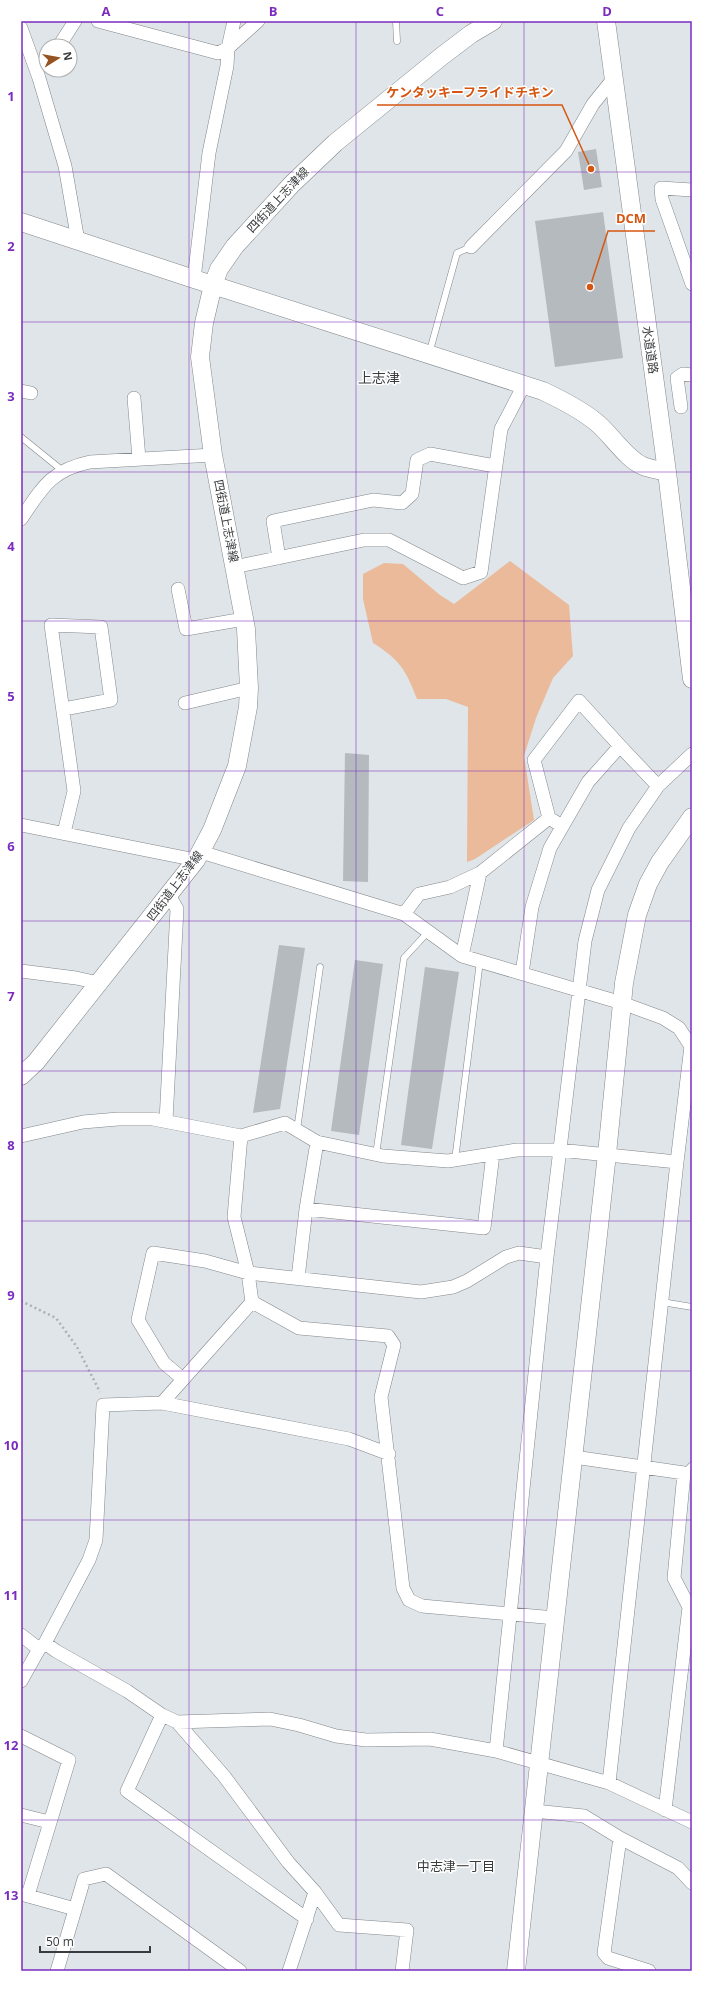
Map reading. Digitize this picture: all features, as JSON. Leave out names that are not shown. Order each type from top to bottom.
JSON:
[{"type":"street","points":[[65,38],[75,21]]},
{"type":"street","points":[[98,21],[218,53],[228,48],[258,21]]},
{"type":"street","points":[[194,279],[209,153],[227,66],[228,48],[234,21]]},
{"type":"street","name":"四街道上志津線","points":[[23,1071],[36,1062],[169,895],[198,856],[212,830],[237,766],[248,707],[249,654],[244,619],[213,455],[200,357],[204,323],[213,285],[219,269],[236,246],[292,184],[335,143],[471,34],[493,21]]},
{"type":"street","name":"水道道路","points":[[606,21],[667,472],[692,679]]},
{"type":"street","points":[[21,28],[38,63]]},
{"type":"street","points":[[44,78],[65,166],[78,240]]},
{"type":"street","points":[[471,247],[566,151],[593,104],[614,78]]},
{"type":"street","points":[[692,190],[661,188],[662,199],[692,284]]},
{"type":"street","points":[[21,222],[544,391],[573,405],[610,434],[625,452],[642,466],[667,472]]},
{"type":"street","points":[[681,407],[677,378],[683,374],[692,376]]},
{"type":"street","points":[[234,567],[364,540],[389,540],[463,578],[481,572],[501,429],[524,384]]},
{"type":"street","points":[[134,398],[139,459]]},
{"type":"street","points":[[279,558],[273,521],[373,500],[402,503],[412,494],[417,460],[430,454],[496,466]]},
{"type":"street","points":[[21,518],[41,490],[55,475],[73,465],[90,462],[213,455]]},
{"type":"street","points":[[178,589],[186,629],[244,619]]},
{"type":"street","points":[[64,709],[111,700],[101,627],[51,625],[64,709],[74,791],[64,833]]},
{"type":"street","points":[[185,703],[249,688]]},
{"type":"street","points":[[562,826],[549,818],[534,760],[579,701],[658,786]]},
{"type":"street","points":[[522,973],[532,907],[550,848],[588,782],[620,746]]},
{"type":"street","points":[[496,1751],[547,1257],[585,940],[598,890],[629,828],[658,786],[692,754]]},
{"type":"street","points":[[516,1971],[574,1457],[624,983],[630,947],[648,884],[667,851],[692,817]]},
{"type":"street","points":[[404,914],[419,894],[450,887],[480,873],[549,818]]},
{"type":"street","points":[[21,827],[198,856],[404,914],[462,956],[622,1003],[663,1018],[679,1028],[692,1047],[677,1162],[609,1783]]},
{"type":"street","points":[[462,956],[480,873]]},
{"type":"street","points":[[166,1121],[177,909],[169,895]]},
{"type":"street","points":[[21,971],[76,978],[99,983]]},
{"type":"street","points":[[21,1136],[83,1122],[118,1119],[153,1119],[240,1136],[285,1123],[317,1142],[376,1154],[448,1161],[517,1150],[559,1150],[677,1162]]},
{"type":"street","points":[[162,1403],[252,1302],[248,1273],[234,1217],[240,1136]]},
{"type":"street","points":[[298,1278],[306,1209],[317,1142]]},
{"type":"street","points":[[306,1209],[484,1228],[493,1154]]},
{"type":"street","points":[[183,1379],[164,1363],[138,1320],[153,1254],[205,1261],[248,1273],[429,1292],[453,1288],[506,1257],[519,1253],[547,1257]]},
{"type":"street","points":[[252,1302],[299,1328],[388,1336],[394,1345],[381,1397],[389,1454],[403,1588],[409,1600],[422,1606],[555,1618]]},
{"type":"street","points":[[21,1681],[89,1560],[96,1540],[103,1405],[162,1403],[349,1439],[389,1454]]},
{"type":"street","points":[[574,1457],[644,1467],[688,1469],[674,1578],[689,1607],[665,1810]]},
{"type":"street","points":[[21,1636],[56,1651],[127,1691],[162,1715],[177,1722],[224,1776],[288,1862],[315,1892],[339,1925],[407,1930],[402,1971]]},
{"type":"street","points":[[162,1715],[127,1791],[307,1918]]},
{"type":"street","points":[[177,1722],[270,1719],[299,1725],[336,1736],[366,1740],[430,1739],[496,1751],[609,1783],[692,1822]]},
{"type":"street","points":[[21,1736],[69,1760],[24,1894],[75,1909]]},
{"type":"street","points":[[534,1811],[584,1816],[620,1838],[678,1868],[692,1883]]},
{"type":"street","points":[[21,1815],[49,1822]]},
{"type":"street","points":[[620,1838],[604,1953],[608,1958],[649,1971]]},
{"type":"street","points":[[57,1971],[84,1880],[106,1874],[240,1971]]},
{"type":"street","points":[[289,1971],[315,1892]]},
{"type":"lane","points":[[396,21],[397,42]]},
{"type":"lane","points":[[429,354],[457,253],[471,247]]},
{"type":"lane","points":[[21,437],[63,471]]},
{"type":"lane","points":[[376,1154],[404,958],[428,932]]},
{"type":"lane","points":[[455,1160],[480,961]]},
{"type":"lane","points":[[297,1130],[320,967]]},
{"type":"lane","points":[[662,1302],[692,1307]]},
{"type":"path","points":[[21,1301],[56,1318],[77,1346],[100,1392],[103,1405]]},
{"type":"shaded area","points":[[510,561],[569,605],[573,656],[553,678],[536,718],[524,756],[534,820],[475,859],[467,862],[468,707],[446,699],[417,699],[401,666],[390,655],[373,643],[363,599],[363,574],[384,563],[403,564],[440,595],[454,604]]},
{"type":"building","points":[[596,149],[602,187],[584,190],[578,152]]},
{"type":"building","points":[[603,212],[623,358],[555,367],[535,221]]},
{"type":"building","points":[[345,753],[369,755],[368,882],[343,881]]},
{"type":"building","points":[[279,945],[305,948],[280,1109],[253,1113]]},
{"type":"building","points":[[355,960],[383,964],[359,1135],[331,1131]]},
{"type":"building","points":[[425,967],[459,972],[432,1149],[401,1145]]},
{"type":"place","name":"ケンタッキーフライドチキン","points":[[591,169]]},
{"type":"place","name":"DCM","points":[[590,287]]},
{"type":"district","name":"上志津","points":[[379,378]]},
{"type":"district","name":"中志津一丁目","points":[[456,1866]]}]
